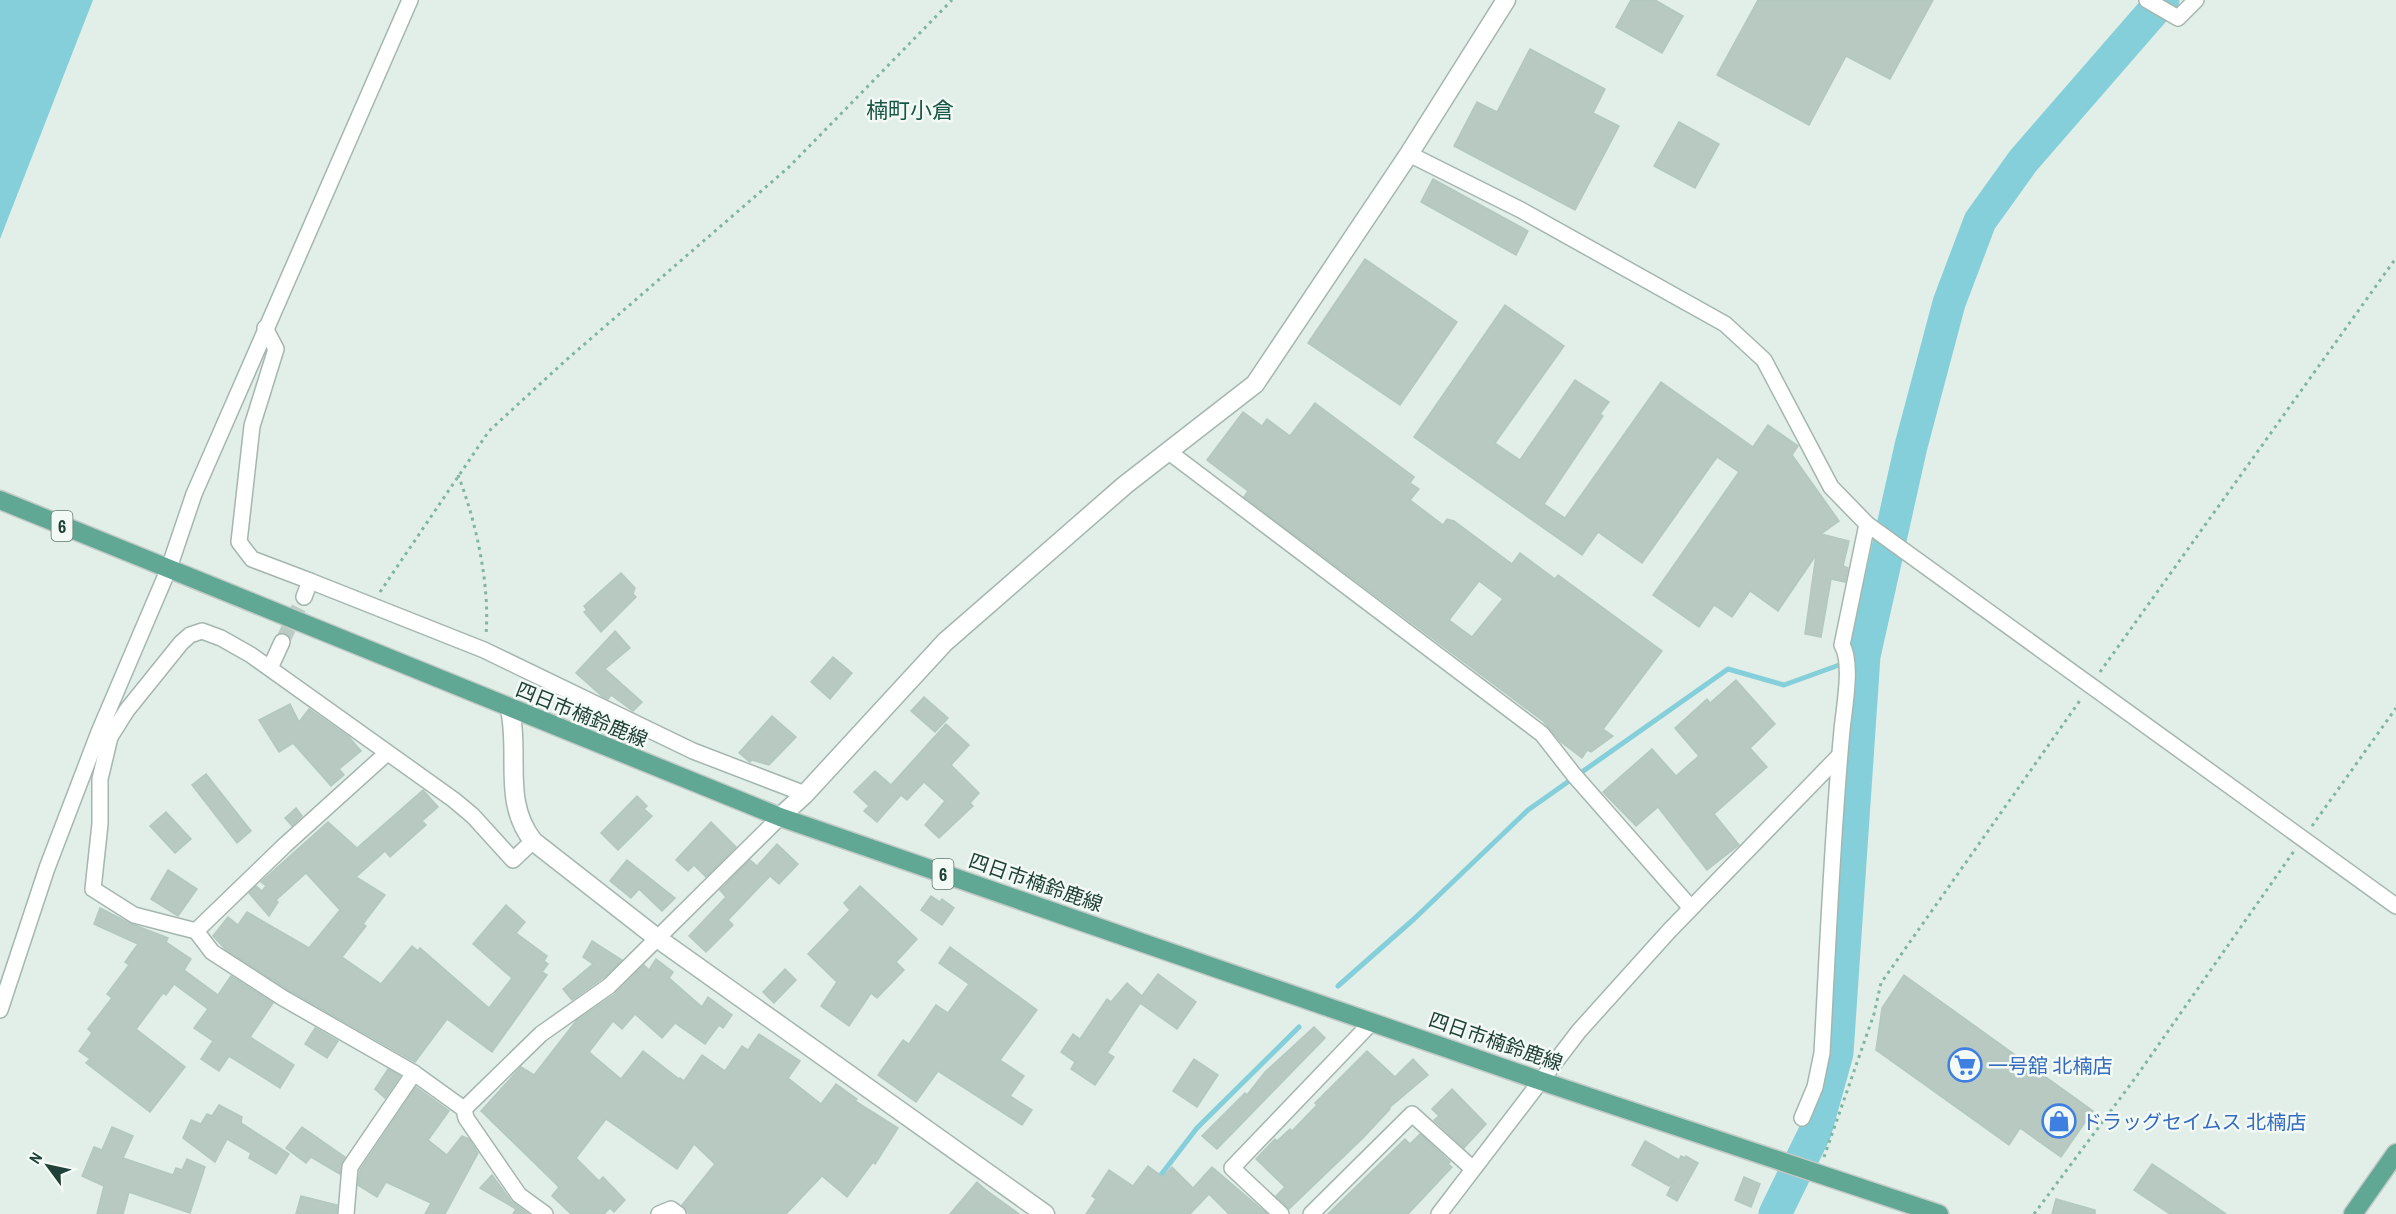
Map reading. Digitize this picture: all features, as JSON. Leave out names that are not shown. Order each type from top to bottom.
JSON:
[{"type":"main road","name":"四日市楠鈴鹿線","points":[[0,500],[780,817],[1541,1081],[1939,1214]]},
{"type":"main road","points":[[2353,1214],[2396,1153]]},
{"type":"street","points":[[0,1010],[47,868],[105,735],[169,568],[194,494],[410,0]]},
{"type":"street","points":[[464,1109],[541,1034],[609,986],[805,794],[945,642],[1125,485],[1255,384],[1409,154],[1506,0]]},
{"type":"street","points":[[2147,0],[2178,18],[2196,0]]},
{"type":"street","points":[[1409,154],[1521,210],[1725,324],[1764,360],[1832,487],[1871,527],[1905,554],[2396,906]]},
{"type":"street","points":[[265,328],[276,349],[252,426],[239,542],[252,559],[484,650],[693,751],[805,794]]},
{"type":"street","points":[[1169,452],[1542,734],[1577,779],[1691,908]]},
{"type":"street","points":[[1802,1118],[1815,1087],[1822,1053],[1846,662],[1842,645],[1871,527]]},
{"type":"street","points":[[304,597],[310,581]]},
{"type":"street","points":[[533,841],[513,860],[467,811],[271,666],[221,638],[202,632],[190,635],[105,735],[100,779],[100,824],[93,889],[134,915],[196,931],[212,952],[332,1027],[414,1073],[464,1109],[466,1118],[519,1195],[545,1214]]},
{"type":"street","points":[[271,666],[282,642]]},
{"type":"street","points":[[510,709],[515,732],[516,812],[522,826],[533,841],[591,889],[657,938],[1045,1214]]},
{"type":"street","points":[[196,931],[387,753]]},
{"type":"street","points":[[1439,1214],[1579,1031],[1691,908],[1839,756]]},
{"type":"street","points":[[1281,1214],[1232,1168],[1372,1022]]},
{"type":"street","points":[[345,1214],[350,1167],[414,1073]]},
{"type":"street","points":[[1311,1214],[1412,1114],[1473,1169]]},
{"type":"street","points":[[659,1214],[671,1209],[678,1214]]},
{"type":"path","points":[[370,606],[489,431],[565,361],[789,167],[952,0]]},
{"type":"path","points":[[1818,1173],[1874,1014],[1881,983],[2396,258]]},
{"type":"path","points":[[458,475],[470,505],[482,570],[488,614],[484,650]]},
{"type":"path","points":[[2034,1214],[2136,1077],[2396,708]]},
{"type":"water","points":[[0,0],[93,0],[0,239]]},
{"type":"building","points":[[1631,0],[1655,0],[1683,16],[1662,53],[1616,27]]},
{"type":"building","points":[[1758,0],[1933,0],[1890,79],[1846,56],[1809,125],[1717,75]]},
{"type":"building","points":[[1530,49],[1605,89],[1593,113],[1619,126],[1575,210],[1454,146],[1477,102],[1497,112]]},
{"type":"building","points":[[1679,122],[1719,144],[1695,188],[1654,166]]},
{"type":"building","points":[[1433,179],[1528,231],[1516,255],[1421,202]]},
{"type":"building","points":[[1365,259],[1457,322],[1400,405],[1308,343]]},
{"type":"building","points":[[1505,305],[1564,346],[1495,443],[1520,460],[1575,380],[1609,402],[1600,414],[1603,416],[1544,504],[1565,518],[1661,382],[1753,447],[1768,425],[1798,446],[1792,455],[1839,521],[1821,534],[1849,541],[1843,566],[1848,568],[1845,582],[1831,579],[1821,637],[1805,634],[1816,555],[1778,611],[1750,591],[1732,617],[1714,605],[1699,627],[1653,595],[1739,472],[1717,457],[1642,563],[1598,532],[1582,555],[1414,437]]},
{"type":"building","points":[[1315,403],[1414,477],[1410,483],[1419,489],[1410,500],[1443,525],[1447,519],[1454,521],[1512,564],[1520,553],[1555,579],[1558,575],[1662,651],[1603,729],[1613,736],[1591,752],[1587,750],[1582,758],[1561,742],[1543,721],[1244,497],[1248,491],[1207,460],[1243,412],[1262,426],[1267,419],[1290,436]],"holes":[[[1479,581],[1503,599],[1472,637],[1449,620]]]},
{"type":"building","points":[[621,573],[635,588],[633,594],[636,597],[601,632],[584,612],[587,610],[584,606]]},
{"type":"building","points":[[615,631],[630,648],[605,669],[642,702],[633,711],[611,695],[608,699],[602,696],[576,673]]},
{"type":"building","points":[[833,657],[852,673],[830,699],[811,682]]},
{"type":"building","points":[[1736,680],[1775,724],[1750,748],[1767,767],[1714,814],[1739,845],[1707,870],[1658,807],[1636,826],[1603,792],[1652,749],[1676,776],[1699,756],[1675,728],[1707,699],[1710,703]]},
{"type":"building","points":[[924,697],[948,718],[935,732],[911,711]]},
{"type":"building","points":[[290,704],[299,722],[309,709],[349,737],[361,751],[339,769],[344,775],[331,786],[293,743],[279,752],[259,720]]},
{"type":"building","points":[[772,716],[796,737],[769,765],[752,760],[750,762],[739,753]]},
{"type":"building","points":[[946,724],[969,745],[951,765],[979,793],[970,803],[973,806],[939,838],[925,825],[945,801],[924,782],[907,800],[901,795],[877,822],[864,811],[869,806],[854,792],[875,771],[891,785]]},
{"type":"building","points":[[206,774],[251,831],[237,843],[192,785]]},
{"type":"building","points":[[423,790],[438,807],[422,821],[426,825],[390,857],[385,851],[356,877],[385,895],[363,924],[366,926],[342,957],[381,984],[412,946],[418,951],[420,948],[489,1008],[512,978],[473,944],[506,905],[525,922],[516,933],[547,956],[544,961],[548,964],[542,972],[547,975],[492,1052],[447,1019],[415,1062],[288,990],[226,950],[213,936],[228,917],[238,925],[247,912],[309,948],[340,910],[306,873],[276,900],[278,902],[269,916],[249,893],[256,886],[262,891],[266,886],[261,882],[328,822],[357,848]]},
{"type":"building","points":[[637,796],[647,806],[644,809],[652,816],[618,850],[601,833]]},
{"type":"building","points":[[296,808],[302,816],[292,826],[285,818]]},
{"type":"building","points":[[166,812],[191,839],[175,853],[150,826]]},
{"type":"building","points":[[711,822],[736,847],[706,877],[694,865],[688,871],[676,860]]},
{"type":"building","points":[[777,844],[798,864],[779,884],[770,876],[728,920],[733,925],[706,952],[689,936],[726,897],[720,890],[750,860],[757,866]]},
{"type":"building","points":[[627,860],[675,898],[662,911],[639,889],[631,898],[610,881]]},
{"type":"building","points":[[168,870],[197,889],[178,916],[151,899]]},
{"type":"building","points":[[860,886],[917,939],[896,962],[904,970],[877,998],[871,993],[849,1026],[821,1006],[837,982],[808,954],[850,910],[844,903]]},
{"type":"building","points":[[931,896],[940,902],[942,899],[954,908],[942,925],[921,910]]},
{"type":"building","points":[[100,908],[129,923],[168,938],[166,942],[191,959],[184,970],[218,995],[231,976],[273,1003],[250,1037],[294,1065],[280,1088],[229,1056],[219,1071],[201,1059],[213,1041],[194,1028],[208,1009],[174,984],[166,995],[163,993],[136,1029],[185,1067],[150,1112],[86,1063],[90,1059],[79,1051],[92,1033],[88,1029],[112,998],[107,994],[129,965],[125,962],[138,944],[94,924]]},
{"type":"building","points":[[592,941],[622,960],[603,978],[572,1000],[563,989],[593,964],[583,957]]},
{"type":"building","points":[[950,947],[1037,1010],[1000,1060],[1024,1076],[1010,1096],[1032,1110],[1022,1125],[938,1071],[916,1102],[878,1075],[903,1040],[909,1044],[936,1005],[948,1013],[969,984],[939,963]]},
{"type":"building","points":[[656,959],[673,972],[669,978],[702,1007],[708,997],[732,1015],[723,1028],[719,1025],[705,1044],[675,1023],[662,1038],[635,1014],[622,1029],[613,1021],[589,1052],[621,1079],[643,1051],[684,1081],[702,1055],[725,1071],[742,1046],[748,1050],[759,1034],[800,1061],[788,1078],[821,1104],[836,1084],[857,1099],[855,1101],[898,1128],[875,1164],[873,1162],[847,1197],[822,1176],[786,1214],[689,1214],[682,1205],[715,1164],[694,1144],[677,1169],[606,1119],[576,1158],[599,1181],[603,1177],[625,1200],[614,1212],[610,1208],[604,1214],[571,1214],[552,1196],[559,1187],[481,1111],[521,1067],[534,1075],[576,1021],[615,994],[644,965],[649,970]]},
{"type":"building","points":[[785,969],[796,980],[774,1003],[763,992]]},
{"type":"building","points":[[1158,974],[1196,1002],[1177,1029],[1140,1003],[1107,1053],[1114,1057],[1095,1085],[1071,1069],[1075,1062],[1061,1052],[1073,1034],[1080,1039],[1107,999],[1111,1002],[1127,983],[1142,996]]},
{"type":"building","name":"一号舘 北楠店","points":[[1904,975],[2093,1111],[2061,1157],[2020,1128],[2009,1145],[1876,1050],[1882,1008]]},
{"type":"building","points":[[1314,1027],[1325,1038],[1217,1149],[1202,1136],[1245,1093],[1247,1095],[1265,1072]]},
{"type":"building","points":[[315,1028],[338,1041],[327,1058],[305,1044]]},
{"type":"building","points":[[1367,1051],[1395,1077],[1413,1059],[1428,1075],[1389,1108],[1363,1138],[1289,1209],[1276,1196],[1285,1187],[1256,1159],[1275,1139],[1277,1141],[1290,1129],[1292,1131],[1317,1105],[1315,1103]]},
{"type":"building","points":[[1194,1059],[1218,1075],[1197,1107],[1173,1091]]},
{"type":"building","points":[[388,1069],[400,1076],[385,1098],[375,1089]]},
{"type":"building","points":[[416,1087],[449,1111],[428,1140],[447,1155],[462,1136],[469,1139],[478,1153],[445,1214],[425,1214],[431,1203],[386,1182],[377,1197],[358,1185],[360,1170]]},
{"type":"building","points":[[1452,1089],[1486,1124],[1464,1148],[1434,1120],[1439,1116],[1432,1109]]},
{"type":"building","points":[[219,1105],[242,1117],[241,1123],[289,1154],[276,1174],[249,1158],[251,1153],[227,1139],[215,1162],[183,1138],[191,1120],[201,1124],[207,1114],[212,1116]]},
{"type":"building","points":[[112,1127],[133,1136],[123,1158],[173,1175],[176,1168],[182,1170],[187,1159],[205,1167],[190,1213],[129,1192],[123,1214],[97,1214],[104,1186],[82,1176],[94,1147],[102,1150]]},
{"type":"building","points":[[302,1127],[345,1157],[340,1174],[311,1157],[306,1163],[286,1148]]},
{"type":"building","points":[[1420,1134],[1450,1162],[1448,1164],[1452,1167],[1408,1214],[1328,1214],[1405,1139],[1410,1144]]},
{"type":"building","points":[[1645,1141],[1679,1160],[1681,1156],[1685,1158],[1686,1156],[1698,1163],[1677,1201],[1667,1195],[1675,1178],[1669,1186],[1632,1165]]},
{"type":"building","points":[[2152,1164],[2226,1214],[2170,1214],[2134,1190]]},
{"type":"building","points":[[1148,1166],[1163,1177],[1172,1167],[1193,1188],[1212,1167],[1267,1214],[1229,1214],[1209,1194],[1190,1214],[1086,1214],[1096,1199],[1092,1196],[1109,1170],[1133,1186]]},
{"type":"building","points":[[492,1175],[511,1201],[528,1214],[513,1214],[516,1209],[480,1188]]},
{"type":"building","points":[[1744,1177],[1760,1184],[1751,1207],[1735,1200]]},
{"type":"building","points":[[977,1182],[986,1190],[1019,1214],[950,1214]]},
{"type":"building","points":[[301,1196],[337,1205],[336,1214],[296,1214]]},
{"type":"building","points":[[2056,1199],[2095,1210],[2095,1214],[2052,1214]]},
{"type":"waterway","points":[[1775,1214],[1815,1132],[1837,1053],[1864,656],[1911,446],[1949,303],[1980,221],[2023,161],[2163,0]]},
{"type":"waterway","points":[[1338,986],[1414,919],[1528,810],[1728,669],[1784,685],[1864,656]]},
{"type":"waterway","points":[[1157,1180],[1197,1128],[1299,1027]]},
{"type":"tunnel","points":[[282,642],[304,597]]},
{"type":"place","name":"一号舘 北楠店","points":[[1965,1065]]},
{"type":"place","name":"ドラッグセイムス 北楠店","points":[[2059,1121]]},
{"type":"district","name":"楠町小倉","points":[[910,110]]}]
